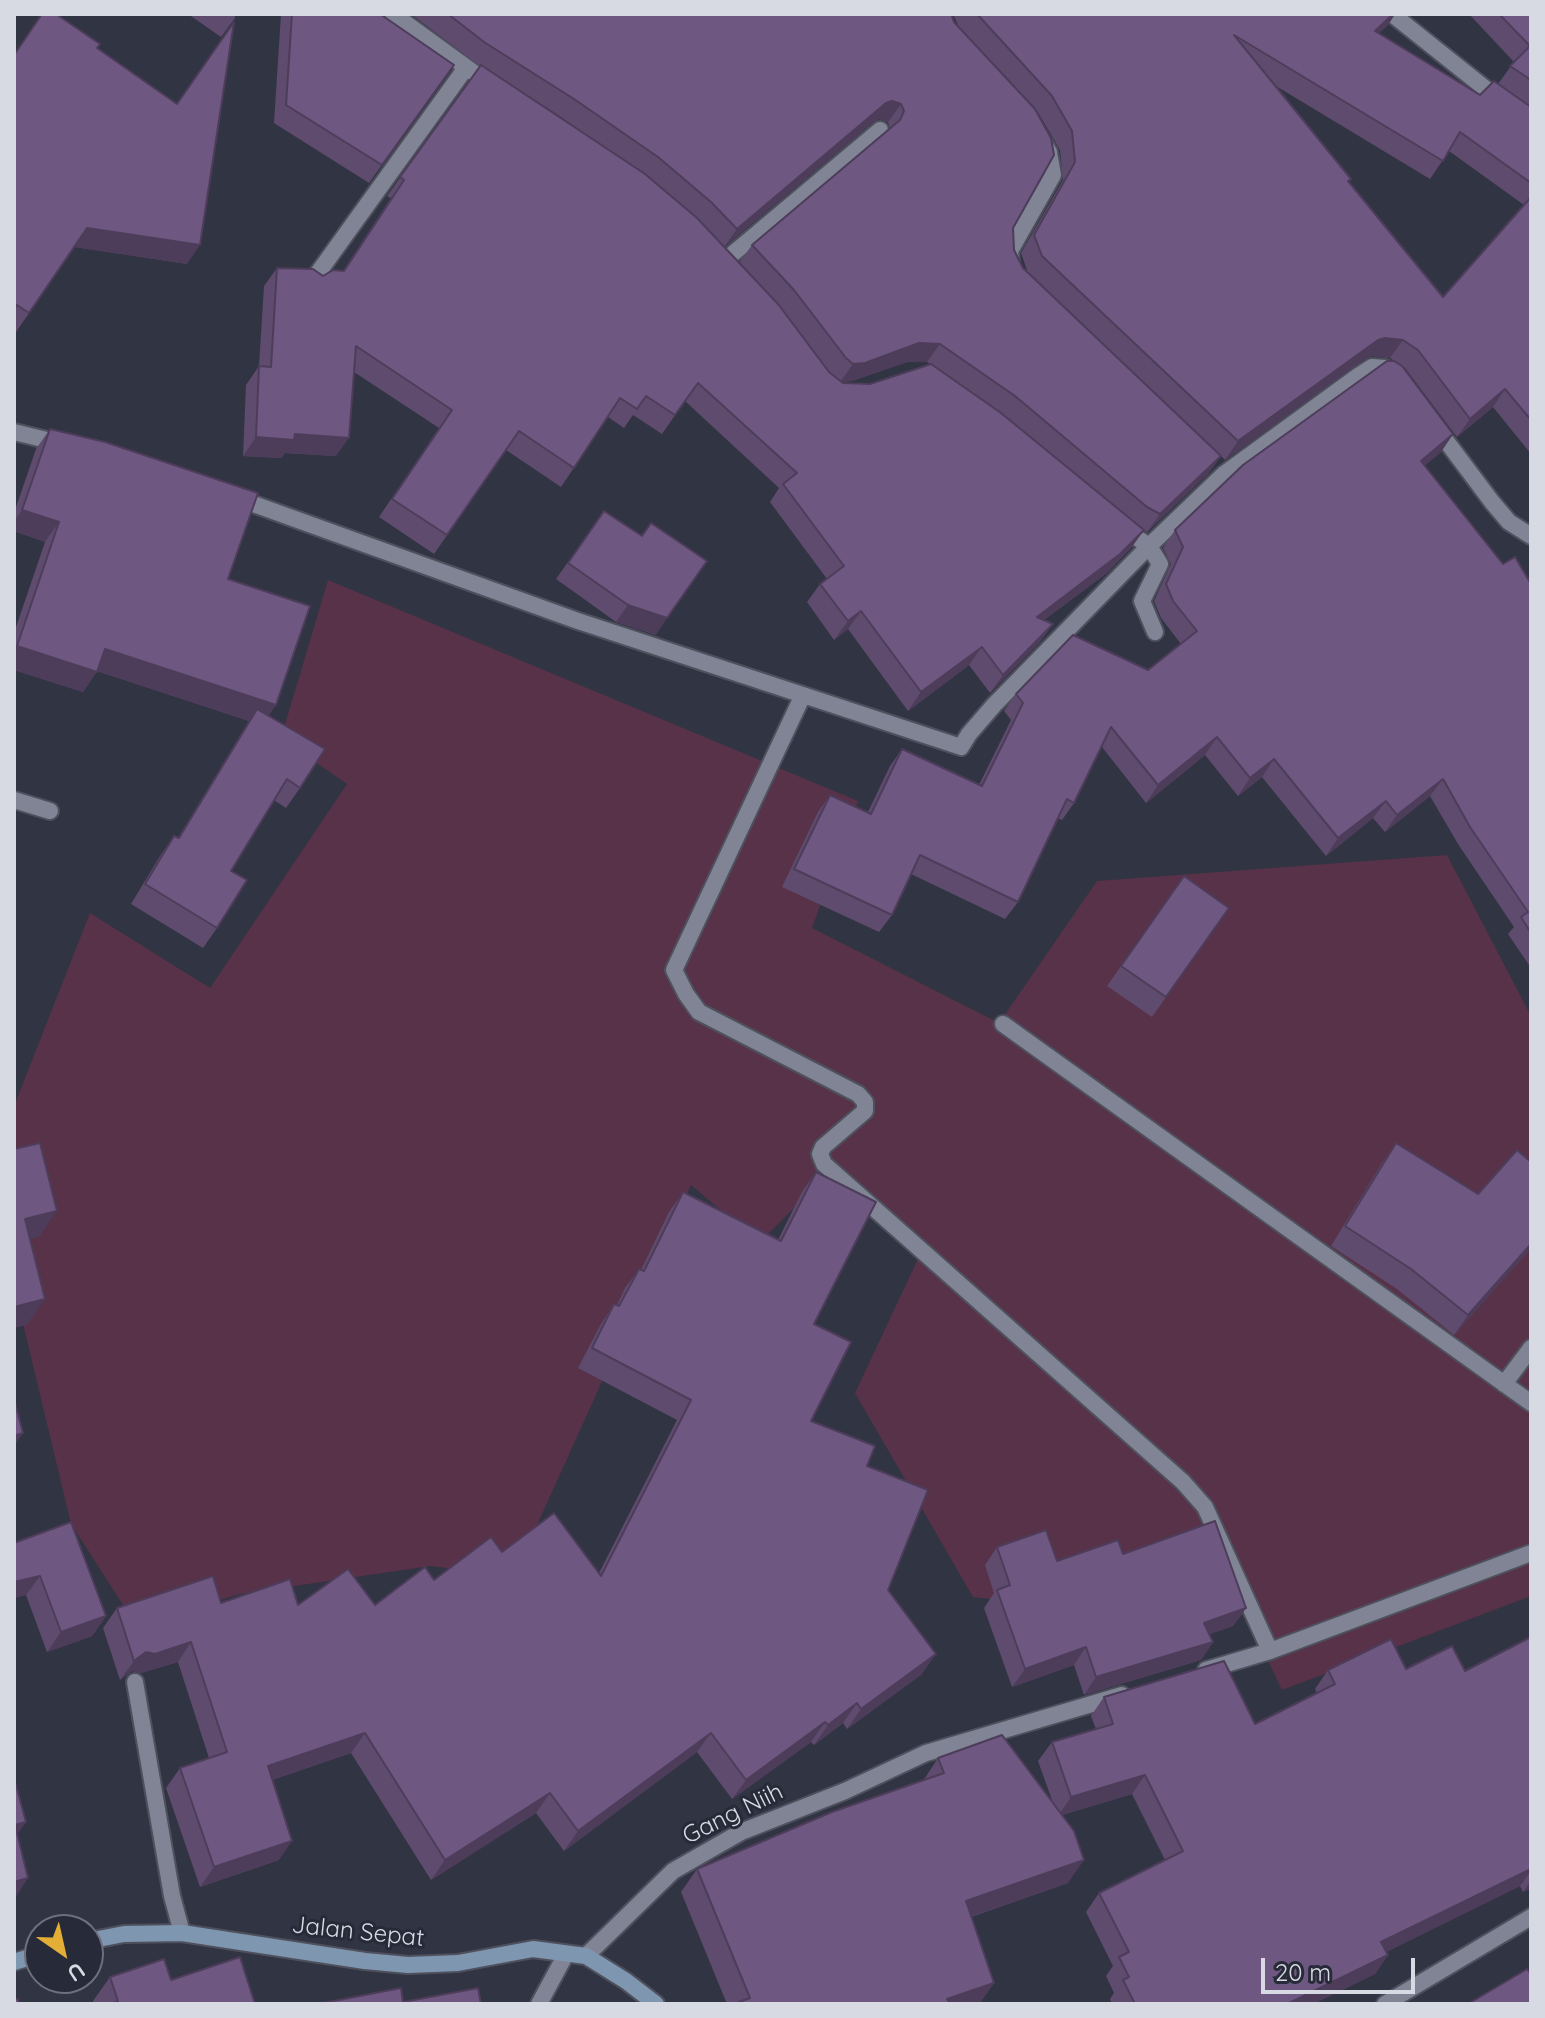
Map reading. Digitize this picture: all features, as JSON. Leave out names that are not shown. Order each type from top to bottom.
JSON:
[{"type":"street","points":[[393,14],[505,95]]},
{"type":"street","points":[[1392,14],[1501,101],[1531,121]]},
{"type":"street","points":[[310,284],[465,69]]},
{"type":"street","points":[[722,261],[880,130]]},
{"type":"street","points":[[1020,281],[1012,266],[1010,251],[1053,175],[1049,152],[1037,132]]},
{"type":"street","points":[[214,490],[578,621],[961,747],[994,705],[1149,546],[1218,469],[1372,367],[1385,368],[1397,375],[1406,388]]},
{"type":"street","points":[[1425,413],[1509,522],[1531,536]]},
{"type":"street","points":[[14,432],[81,448]]},
{"type":"street","points":[[1104,514],[1149,546],[1160,564],[1142,601],[1155,632]]},
{"type":"street","points":[[803,695],[674,970],[699,1012],[858,1094],[865,1102],[865,1111],[823,1147],[820,1154],[824,1164],[1183,1482],[1205,1507],[1270,1651]]},
{"type":"street","points":[[14,800],[50,811]]},
{"type":"street","points":[[1003,1024],[1531,1403]]},
{"type":"street","points":[[1504,1384],[1531,1348]]},
{"type":"street","points":[[1195,1673],[1270,1651],[1531,1553]]},
{"type":"street","points":[[135,1682],[172,1896],[182,1933]]},
{"type":"street","name":"Gang Niih","points":[[586,1956],[673,1871],[741,1832],[845,1791],[926,1753],[1135,1691]]},
{"type":"street","points":[[1385,2004],[1531,1917]]},
{"type":"street","name":"Jalan Sepat","points":[[104,1938],[124,1934],[182,1933],[408,1965],[458,1963],[533,1949],[586,1956],[656,2004]]},
{"type":"street","points":[[539,2004],[566,1954]]},
{"type":"shaded area","points":[[328,580],[858,801],[812,928],[999,1023],[1097,881],[1447,855],[1531,1016],[1531,1596],[1282,1690],[1233,1587],[1126,1615],[973,1597],[855,1393],[925,1244],[827,1175],[759,1243],[691,1185],[514,1576],[430,1566],[240,1594],[136,1625],[71,1524],[14,1286],[14,1106],[90,913],[210,988],[347,784],[281,738]]},
{"type":"building","points":[[42,14],[56,14],[100,44],[97,48],[177,104],[234,22],[200,245],[87,228],[29,313],[17,305],[14,309],[14,55]]},
{"type":"building","points":[[292,14],[380,14],[454,65],[382,165],[286,105]]},
{"type":"building","points":[[448,14],[951,14],[954,22],[1035,109],[1051,138],[1054,155],[1013,228],[1014,250],[1023,268],[1221,456],[1160,514],[1147,507],[1015,396],[940,344],[919,343],[865,363],[853,364],[846,358],[794,290],[752,245],[900,120],[904,111],[901,104],[886,103],[737,229],[711,202],[658,157],[484,42]]},
{"type":"building","points":[[977,14],[1393,14],[1375,31],[1480,95],[1494,81],[1531,107],[1531,183],[1460,132],[1443,161],[1234,35],[1443,297],[1531,197],[1531,420],[1505,389],[1470,419],[1418,350],[1403,340],[1385,338],[1238,441],[1042,256],[1034,235],[1075,162],[1072,131],[1052,96]]},
{"type":"building","points":[[1499,14],[1531,14],[1531,80],[1510,66],[1530,46]]},
{"type":"building","points":[[481,65],[645,174],[697,218],[778,304],[829,372],[843,383],[870,384],[931,364],[1001,413],[1144,530],[1120,554],[1037,617],[1053,624],[1003,675],[982,647],[921,692],[861,611],[848,621],[820,584],[844,566],[783,484],[797,473],[698,383],[675,415],[646,396],[637,409],[620,398],[574,468],[519,431],[447,535],[392,499],[452,410],[356,346],[349,438],[295,434],[294,440],[256,437],[259,366],[271,367],[277,268],[313,269],[323,276],[333,270],[344,271],[404,180],[400,177]]},
{"type":"building","points":[[1387,361],[1402,366],[1453,434],[1421,461],[1503,564],[1515,557],[1531,584],[1531,933],[1521,917],[1528,912],[1470,827],[1443,779],[1397,815],[1386,801],[1338,838],[1274,759],[1250,778],[1217,737],[1158,785],[1111,727],[1074,803],[1067,799],[1018,902],[920,855],[892,915],[794,869],[830,795],[871,814],[902,749],[982,786],[1023,703],[1016,694],[1073,635],[1148,670],[1197,631],[1173,601],[1166,584],[1183,547],[1175,530],[1243,465]]},
{"type":"building","points":[[50,429],[105,442],[258,493],[228,579],[310,606],[276,705],[105,649],[97,672],[17,646],[59,522],[22,510]]},
{"type":"building","points":[[604,511],[642,536],[651,523],[707,561],[667,618],[628,605],[568,563]]},
{"type":"building","points":[[257,709],[325,749],[300,788],[287,779],[231,871],[247,880],[217,928],[145,884],[174,836],[179,838]]},
{"type":"building","points":[[1184,876],[1229,908],[1166,997],[1121,966]]},
{"type":"building","points":[[40,1143],[57,1211],[25,1219],[45,1299],[14,1307],[14,1149]]},
{"type":"building","points":[[1396,1143],[1478,1194],[1517,1150],[1531,1162],[1531,1244],[1468,1315],[1411,1269],[1345,1226]]},
{"type":"building","points":[[816,1172],[876,1202],[814,1324],[851,1342],[811,1421],[875,1446],[867,1466],[928,1490],[888,1590],[936,1654],[861,1709],[857,1703],[828,1725],[825,1722],[746,1780],[711,1733],[578,1831],[550,1793],[445,1860],[365,1733],[268,1766],[292,1841],[214,1867],[180,1768],[227,1752],[191,1642],[155,1654],[146,1652],[134,1661],[117,1608],[213,1576],[221,1603],[290,1579],[298,1605],[348,1569],[375,1605],[425,1567],[434,1580],[491,1537],[502,1552],[554,1513],[601,1576],[691,1400],[592,1348],[614,1304],[619,1306],[639,1269],[644,1271],[683,1192],[781,1241]]},
{"type":"building","points":[[14,1399],[23,1433],[14,1436]]},
{"type":"building","points":[[1215,1521],[1246,1608],[1204,1623],[1213,1642],[1096,1677],[1086,1647],[1025,1669],[997,1590],[1010,1585],[997,1547],[1046,1530],[1057,1561],[1118,1540],[1123,1554]]},
{"type":"building","points":[[71,1522],[106,1616],[61,1632],[40,1576],[14,1582],[14,1543]]},
{"type":"building","points":[[1531,1637],[1531,1869],[1381,1942],[1388,1955],[1287,2004],[1135,2004],[1123,1980],[1129,1977],[1119,1957],[1129,1952],[1099,1893],[1183,1851],[1145,1775],[1071,1797],[1052,1742],[1113,1724],[1104,1697],[1224,1661],[1255,1724],[1335,1684],[1328,1670],[1391,1639],[1406,1669],[1452,1646],[1465,1671]]},
{"type":"building","points":[[1002,1735],[1074,1831],[1084,1860],[966,1901],[994,1983],[947,1999],[950,2004],[740,2004],[750,1998],[697,1869],[832,1812],[944,1773],[938,1758]]},
{"type":"building","points":[[14,1778],[26,1822],[15,1825],[28,1878],[14,1882]]},
{"type":"building","points":[[240,1957],[255,2004],[111,2004],[118,2001],[110,1977],[164,1959],[171,1980]]},
{"type":"building","points":[[1527,1969],[1531,1973],[1531,2004],[1468,2004]]},
{"type":"building","points":[[401,1988],[403,2002],[478,1988],[481,2004],[318,2004]]}]
